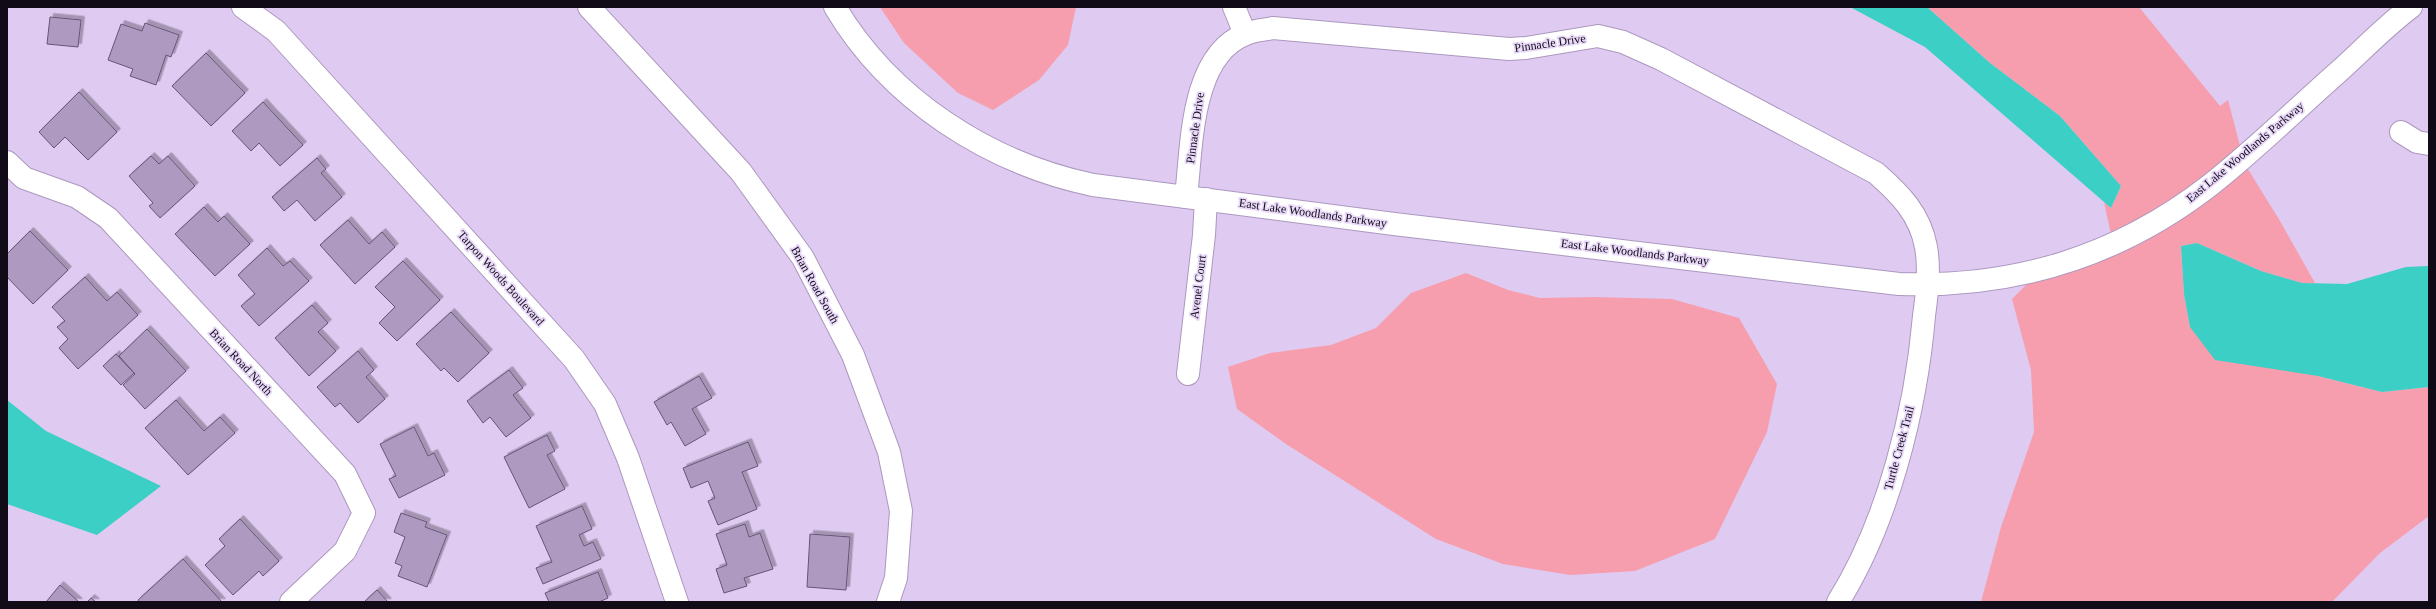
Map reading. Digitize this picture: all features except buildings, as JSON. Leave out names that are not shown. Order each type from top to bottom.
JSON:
[{"type":"street","name":"Tarpon Woods Boulevard","points":[[243,7],[276,30],[574,359],[605,404],[628,458],[677,602]]},
{"type":"street","name":"Brian Road South","points":[[589,7],[741,172],[803,258],[853,355],[888,452],[901,511],[896,578],[888,602]]},
{"type":"street","name":"East Lake Woodlands Parkway","points":[[835,7],[870,54],[896,82],[926,109],[960,133],[1003,155],[1067,180],[1196,198],[1899,284],[1927,285],[1975,282],[2039,272],[2104,248],[2165,216],[2210,185],[2411,7]]},
{"type":"street","points":[[1234,7],[1245,34]]},
{"type":"street","name":"Pinnacle Drive","points":[[1196,198],[1198,93],[1209,66],[1227,46],[1245,34],[1273,28],[1509,49],[1526,48],[1598,36],[1623,42],[1661,59],[1876,173],[1898,193],[1909,206],[1919,223],[1926,247],[1927,285]]},
{"type":"street","points":[[2401,132],[2417,142],[2429,144]]},
{"type":"street","name":"Brian Road North","points":[[7,162],[24,178],[78,197],[108,218],[345,474],[364,514],[345,551],[291,602]]},
{"type":"street","name":"Avenel Court","points":[[1188,374],[1204,235],[1196,198]]},
{"type":"street","name":"Turtle Creek Trail","points":[[1838,602],[1865,552],[1901,451],[1918,370],[1927,285]]},
{"type":"shaded area","points":[[880,7],[1076,7],[1068,45],[1039,80],[993,110],[958,93],[904,43]]},
{"type":"shaded area","points":[[1850,7],[1927,7],[1990,63],[2060,116],[2121,186],[2111,208],[1925,47]]},
{"type":"shaded area","points":[[1927,7],[2139,7],[2220,106],[2228,100],[2240,146],[2194,184],[2163,205],[2111,234],[2104,202],[2111,208],[2121,186],[2060,116],[1990,63]]},
{"type":"shaded area","points":[[2246,166],[2280,221],[2315,283],[2302,283],[2261,271],[2197,243],[2181,246],[2184,294],[2190,327],[2318,376],[2382,392],[2429,387],[2429,516],[2380,553],[2332,602],[1981,602],[2001,527],[2034,432],[2031,370],[2012,299],[2028,283],[2072,271],[2115,255]]},
{"type":"shaded area","points":[[2197,243],[2261,271],[2302,283],[2347,284],[2406,267],[2429,266],[2429,387],[2382,392],[2318,376],[2215,360],[2190,327],[2184,294],[2181,246]]},
{"type":"shaded area","points":[[1466,273],[1508,290],[1540,298],[1595,297],[1672,299],[1739,318],[1777,384],[1767,432],[1715,539],[1635,571],[1570,575],[1503,564],[1436,539],[1286,444],[1237,409],[1228,367],[1270,353],[1331,345],[1376,328],[1411,293]]},
{"type":"shaded area","points":[[7,400],[46,431],[161,486],[97,535],[7,504]]}]
